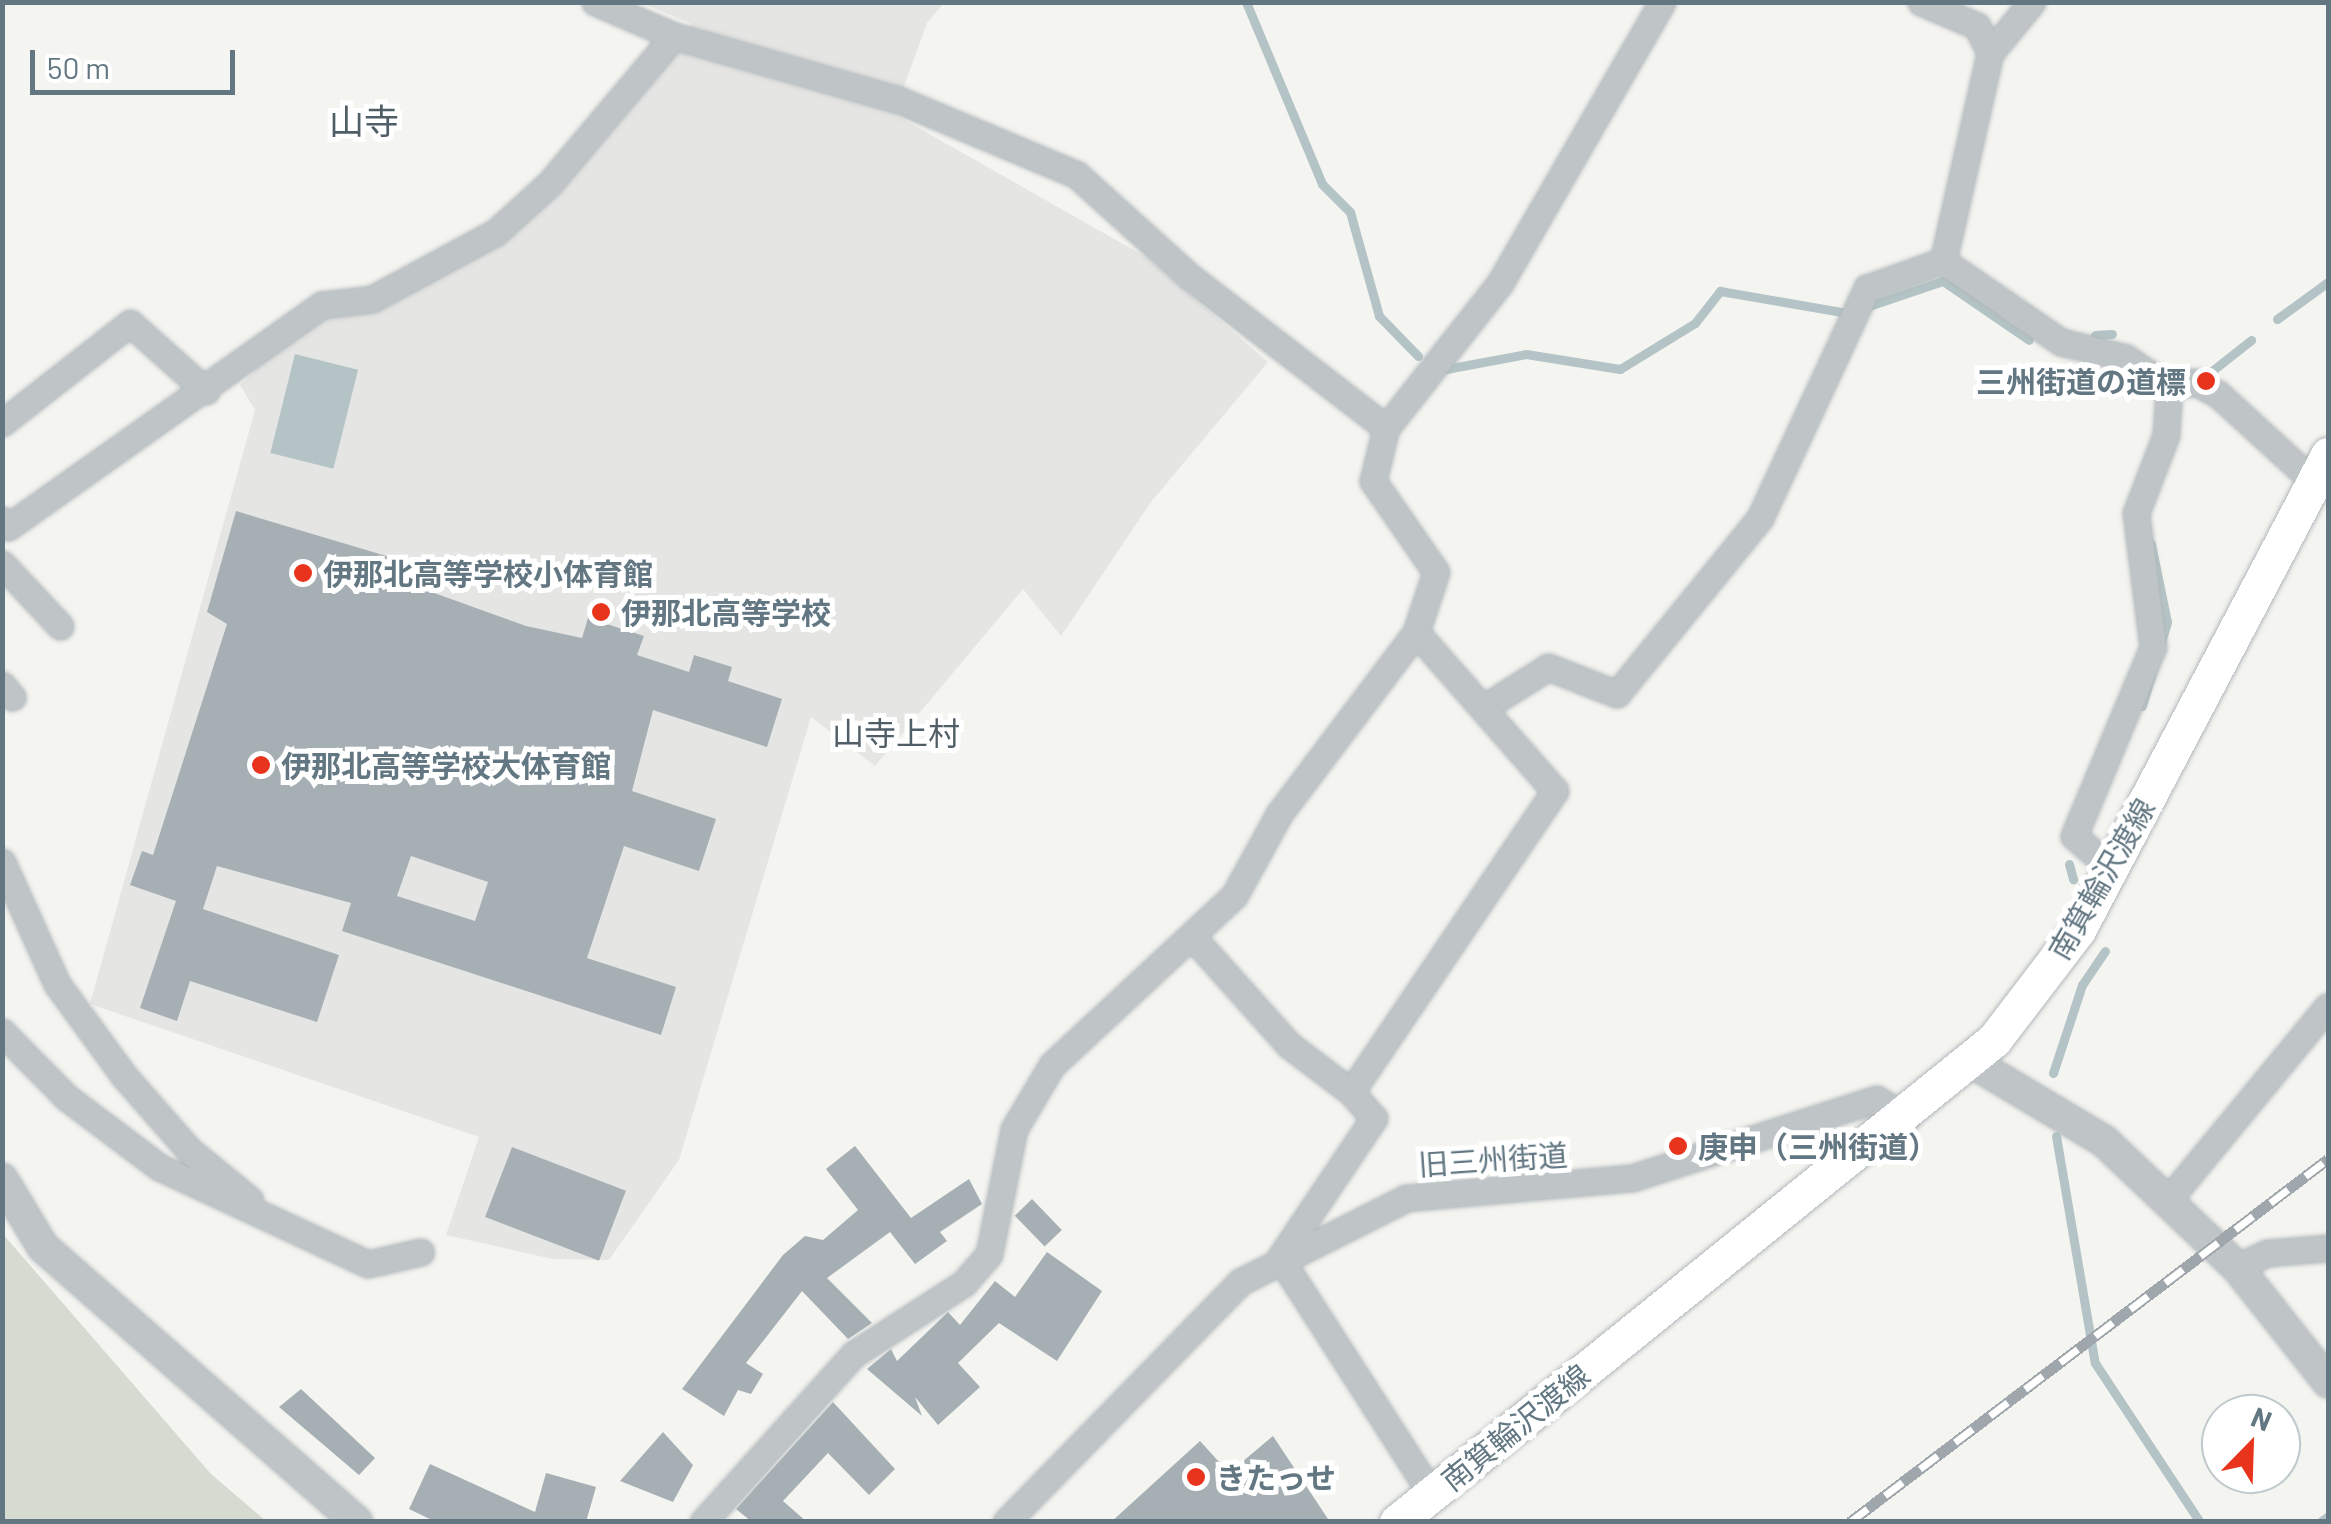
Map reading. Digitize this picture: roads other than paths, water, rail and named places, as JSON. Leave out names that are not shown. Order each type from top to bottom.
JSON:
[{"type":"main road","name":"南箕輪沢渡線","points":[[1397,1522],[1907,1118],[1972,1062],[2078,930],[2321,468]]},
{"type":"street","points":[[594,2],[674,36],[899,100],[1077,175],[1190,277],[1386,428]]},
{"type":"street","points":[[703,1522],[854,1354],[964,1283],[989,1254],[1014,1129],[1052,1065],[1196,941],[1416,632],[1436,572],[1373,481],[1386,428],[1500,283],[1662,2]]},
{"type":"street","points":[[1921,2],[1977,26],[1990,53]]},
{"type":"street","points":[[1943,261],[1990,53],[2032,2]]},
{"type":"street","points":[[4,526],[206,391],[322,305],[372,298],[496,232],[550,183],[674,36]]},
{"type":"street","points":[[1943,261],[2060,342],[2126,358],[2170,386],[2195,382],[2218,394],[2321,468]]},
{"type":"street","points":[[1488,704],[1548,667],[1617,694],[1760,518],[1868,288],[1943,261]]},
{"type":"street","points":[[2,422],[130,322],[206,391]]},
{"type":"street","points":[[2111,868],[2074,836],[2153,647],[2136,514],[2166,435],[2170,386]]},
{"type":"street","points":[[2,564],[60,626]]},
{"type":"street","points":[[1351,1092],[1566,785],[1416,632]]},
{"type":"street","points":[[2,862],[56,984],[124,1076],[190,1151],[282,1226]]},
{"type":"street","points":[[1196,941],[1289,1044],[1351,1092],[1374,1118],[1280,1258],[1432,1494]]},
{"type":"street","points":[[2168,1200],[2328,1006]]},
{"type":"street","points":[[2,1032],[66,1097],[159,1167],[368,1264],[421,1252]]},
{"type":"street","points":[[1972,1062],[2104,1142],[2237,1267],[2328,1382]]},
{"type":"street","name":"旧三州街道","points":[[1006,1522],[1188,1331],[1280,1258],[1406,1198],[1632,1178],[1877,1099],[1907,1118]]},
{"type":"street","points":[[2,1178],[43,1247],[357,1522]]},
{"type":"street","points":[[2237,1267],[2267,1253],[2328,1248]]},
{"type":"waterway","points":[[1246,2],[1322,184],[1350,212],[1379,316],[1418,356]]},
{"type":"waterway","points":[[1866,307],[1943,281],[2029,340]]},
{"type":"waterway","points":[[2277,319],[2328,282]]},
{"type":"waterway","points":[[1446,369],[1526,354],[1620,369],[1695,323],[1720,291],[1842,312]]},
{"type":"waterway","points":[[2095,335],[2112,334]]},
{"type":"waterway","points":[[2208,374],[2251,340]]},
{"type":"waterway","points":[[2142,706],[2167,622],[2151,544]]},
{"type":"waterway","points":[[2069,864],[2073,879]]},
{"type":"waterway","points":[[2053,1073],[2082,985],[2105,951]]},
{"type":"waterway","points":[[2056,1136],[2095,1363],[2200,1522]]},
{"type":"waterway","points":[[2320,1522],[2328,1516]]},
{"type":"railway","points":[[1850,1522],[2328,1159]]},
{"type":"place","name":"三州街道の道標","points":[[2206,381]]},
{"type":"place","name":"伊那北高等学校小体育館","points":[[303,573]]},
{"type":"place","name":"伊那北高等学校","points":[[601,612]]},
{"type":"place","name":"伊那北高等学校大体育館","points":[[261,765]]},
{"type":"place","name":"庚申（三州街道）","points":[[1678,1146]]},
{"type":"place","name":"きたっせ","points":[[1196,1477]]},
{"type":"district","name":"山寺","points":[[364,120]]},
{"type":"district","name":"山寺上村","points":[[896,732]]}]
